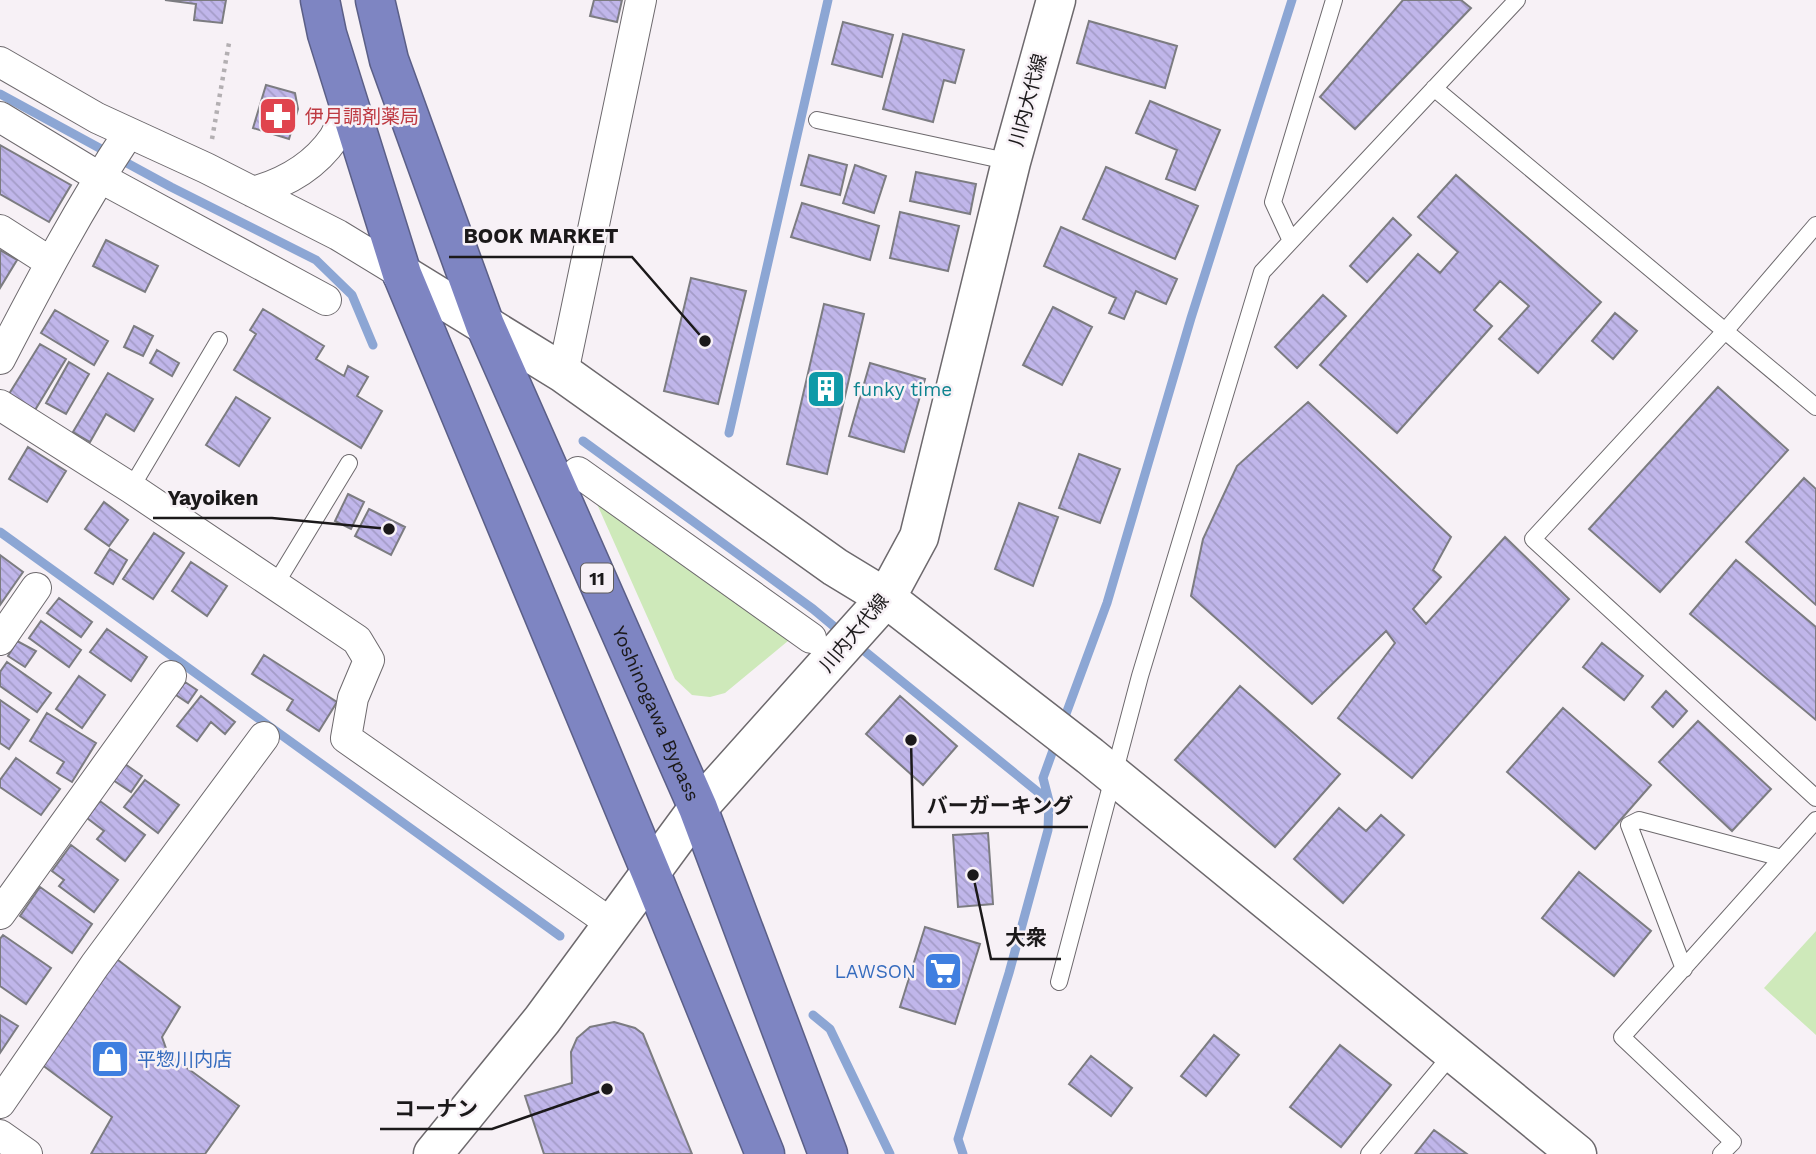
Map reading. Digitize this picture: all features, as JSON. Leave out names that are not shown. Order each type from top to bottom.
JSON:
[{"type":"highway","points":[[320,0],[327,34],[402,274],[765,1154]]},
{"type":"highway","name":"Yoshinogawa Bypass","points":[[375,0],[389,60],[485,325],[698,808],[828,1154]]},
{"type":"street","points":[[562,373],[641,0]]},
{"type":"street","name":"川内大代線","points":[[433,1154],[542,1020],[698,808],[834,641],[886,598],[919,537],[1011,162],[1056,0]]},
{"type":"street","points":[[0,62],[113,155],[326,300]]},
{"type":"street","points":[[253,192],[275,186],[297,175],[334,138],[349,103]]},
{"type":"street","points":[[0,117],[113,155],[206,169],[338,235],[562,373],[835,567],[886,598],[1039,715],[1577,1154]]},
{"type":"street","points":[[0,359],[50,262],[113,155]]},
{"type":"street","points":[[0,230],[50,262]]},
{"type":"street","points":[[0,405],[131,488],[357,640],[369,660],[353,698],[346,738],[612,924]]},
{"type":"street","points":[[578,472],[834,641]]},
{"type":"street","points":[[0,640],[37,588]]},
{"type":"street","points":[[0,914],[171,676]]},
{"type":"street","points":[[0,1103],[95,965],[264,737]]},
{"type":"street","points":[[0,1135],[27,1154]]},
{"type":"lane","points":[[1291,241],[1273,202],[1334,0]]},
{"type":"lane","points":[[1059,982],[1102,766],[1140,677],[1262,272],[1517,0]]},
{"type":"lane","points":[[1434,88],[1816,407]]},
{"type":"lane","points":[[817,120],[1011,162]]},
{"type":"lane","points":[[1816,225],[1726,330],[1533,539],[1816,798]]},
{"type":"lane","points":[[131,488],[219,340]]},
{"type":"lane","points":[[275,585],[349,463]]},
{"type":"lane","points":[[1684,969],[1629,825],[1639,820],[1782,858]]},
{"type":"lane","points":[[1721,1154],[1732,1142],[1622,1037],[1816,820]]},
{"type":"lane","points":[[1370,1154],[1453,1053]]},
{"type":"path","points":[[206,169],[229,43]]},
{"type":"green space","points":[[593,495],[794,636],[725,693],[710,697],[692,695],[675,679]]},
{"type":"green space","points":[[1816,931],[1816,1035],[1764,988]]},
{"type":"building","points":[[165,0],[226,0],[222,23],[194,20],[196,4]]},
{"type":"building","points":[[594,0],[622,0],[617,22],[590,16]]},
{"type":"building","points":[[1403,0],[1461,0],[1471,8],[1355,129],[1320,97]]},
{"type":"building","points":[[1089,21],[1177,46],[1165,88],[1077,63]]},
{"type":"building","points":[[843,22],[893,35],[882,77],[832,64]]},
{"type":"building","points":[[903,34],[964,50],[955,83],[944,80],[933,122],[883,109]]},
{"type":"building","points":[[266,85],[295,93],[298,109],[289,139],[253,128]]},
{"type":"building","points":[[1150,101],[1220,130],[1195,190],[1166,179],[1177,150],[1136,133]]},
{"type":"building","points":[[0,145],[71,185],[49,222],[0,194]]},
{"type":"building","points":[[809,155],[847,165],[840,195],[801,185]]},
{"type":"building","points":[[855,165],[886,176],[874,213],[843,203]]},
{"type":"building","points":[[1106,167],[1198,206],[1175,259],[1083,219]]},
{"type":"building","points":[[916,172],[976,184],[970,214],[910,201]]},
{"type":"building","points":[[1456,175],[1601,302],[1538,373],[1499,339],[1529,306],[1500,281],[1474,310],[1492,326],[1397,433],[1320,365],[1418,254],[1440,273],[1458,252],[1418,217]]},
{"type":"building","points":[[802,203],[879,226],[870,260],[791,237]]},
{"type":"building","points":[[900,212],[959,226],[948,271],[890,258]]},
{"type":"building","points":[[1393,218],[1411,235],[1367,282],[1350,266]]},
{"type":"building","points":[[1061,227],[1177,279],[1166,304],[1136,291],[1124,319],[1109,313],[1116,298],[1044,266]]},
{"type":"building","points":[[106,240],[158,266],[145,292],[93,266]]},
{"type":"building","points":[[0,250],[17,260],[0,288]]},
{"type":"building","points":[[691,278],[746,291],[718,404],[664,391]]},
{"type":"building","points":[[1323,295],[1346,316],[1297,368],[1275,347]]},
{"type":"building","name":"funky time","points":[[824,304],[864,314],[827,474],[787,464]]},
{"type":"building","points":[[1053,307],[1092,327],[1062,385],[1023,365]]},
{"type":"building","points":[[263,309],[324,346],[316,359],[344,376],[348,366],[368,377],[357,396],[382,411],[361,448],[234,370],[256,334],[250,330]]},
{"type":"building","points":[[55,310],[108,341],[94,365],[41,333]]},
{"type":"building","points":[[1615,313],[1637,331],[1613,359],[1592,341]]},
{"type":"building","points":[[134,326],[153,336],[143,356],[124,347]]},
{"type":"building","points":[[40,344],[66,359],[35,410],[9,394]]},
{"type":"building","points":[[157,350],[179,363],[172,376],[150,363]]},
{"type":"building","points":[[69,362],[89,374],[66,414],[46,403]]},
{"type":"building","points":[[870,363],[925,379],[904,452],[849,436]]},
{"type":"building","points":[[108,373],[153,399],[134,431],[106,414],[90,442],[73,432]]},
{"type":"building","points":[[1718,387],[1788,450],[1660,592],[1589,529]]},
{"type":"building","points":[[236,397],[270,418],[239,466],[206,445]]},
{"type":"building","points":[[1308,402],[1451,537],[1433,570],[1441,577],[1413,609],[1426,624],[1505,537],[1569,599],[1412,778],[1338,718],[1395,643],[1386,631],[1312,704],[1191,596],[1203,539],[1237,466]]},
{"type":"building","points":[[28,447],[66,471],[47,502],[9,479]]},
{"type":"building","points":[[1079,454],[1120,469],[1100,523],[1059,508]]},
{"type":"building","points":[[1804,478],[1816,489],[1816,605],[1746,542]]},
{"type":"building","points":[[348,494],[364,502],[351,529],[335,521]]},
{"type":"building","points":[[104,502],[128,520],[109,546],[85,529]]},
{"type":"building","points":[[1019,503],[1058,517],[1033,586],[995,569]]},
{"type":"building","points":[[369,509],[405,527],[391,555],[355,536]]},
{"type":"building","points":[[154,533],[184,553],[153,599],[123,579]]},
{"type":"building","points":[[110,549],[127,560],[113,584],[95,573]]},
{"type":"building","points":[[0,555],[23,572],[0,605]]},
{"type":"building","points":[[1736,560],[1816,627],[1816,720],[1690,614]]},
{"type":"building","points":[[191,562],[227,586],[207,616],[172,591]]},
{"type":"building","points":[[59,598],[92,622],[81,637],[47,613]]},
{"type":"building","points":[[41,621],[81,650],[69,667],[29,638]]},
{"type":"building","points":[[107,629],[147,657],[131,681],[90,652]]},
{"type":"building","points":[[17,641],[36,651],[25,667],[8,656]]},
{"type":"building","points":[[1602,643],[1643,676],[1624,700],[1583,667]]},
{"type":"building","points":[[264,655],[337,702],[319,731],[287,710],[293,700],[252,674]]},
{"type":"building","points":[[7,662],[51,693],[37,712],[0,686],[0,672]]},
{"type":"building","points":[[79,676],[105,695],[82,728],[56,709]]},
{"type":"building","points":[[185,682],[197,690],[188,703],[176,695]]},
{"type":"building","points":[[1240,686],[1340,774],[1275,847],[1175,760]]},
{"type":"building","points":[[1666,691],[1687,711],[1673,727],[1652,707]]},
{"type":"building","points":[[201,696],[235,722],[225,734],[211,722],[197,741],[177,726]]},
{"type":"building","points":[[900,696],[957,746],[923,785],[866,734]]},
{"type":"building","points":[[0,700],[29,720],[9,749],[0,743]]},
{"type":"building","points":[[1563,708],[1651,785],[1595,849],[1507,772]]},
{"type":"building","points":[[47,713],[96,743],[72,782],[57,773],[64,762],[30,741]]},
{"type":"building","points":[[1698,721],[1771,789],[1732,831],[1659,762]]},
{"type":"building","points":[[16,758],[60,789],[41,815],[0,787],[0,780]]},
{"type":"building","points":[[125,764],[142,776],[131,792],[113,780]]},
{"type":"building","points":[[145,780],[179,805],[158,833],[124,807]]},
{"type":"building","points":[[100,801],[145,835],[125,861],[97,839],[104,831],[87,818]]},
{"type":"building","points":[[1339,808],[1366,831],[1381,815],[1404,835],[1343,903],[1294,859]]},
{"type":"building","points":[[988,833],[993,904],[958,907],[953,835]]},
{"type":"building","points":[[71,845],[118,880],[94,912],[59,886],[64,880],[52,871]]},
{"type":"building","points":[[1579,872],[1651,931],[1614,976],[1542,918]]},
{"type":"building","points":[[40,887],[92,924],[72,953],[20,916]]},
{"type":"building","points":[[925,927],[980,944],[955,1024],[900,1007]]},
{"type":"building","points":[[3,935],[51,968],[26,1004],[0,986],[0,939]]},
{"type":"building","name":"平惣川内店","points":[[114,957],[180,1007],[162,1037],[168,1054],[239,1106],[205,1154],[91,1154],[112,1117],[41,1064]]},
{"type":"building","points":[[0,1015],[18,1026],[0,1053]]},
{"type":"building","points":[[614,1022],[635,1028],[643,1034],[692,1154],[544,1154],[525,1096],[572,1083],[571,1052],[577,1038],[590,1027]]},
{"type":"building","points":[[1214,1035],[1239,1055],[1206,1096],[1181,1076]]},
{"type":"building","points":[[1340,1045],[1391,1085],[1341,1147],[1290,1107]]},
{"type":"building","points":[[1091,1056],[1132,1088],[1111,1116],[1069,1084]]},
{"type":"building","points":[[1434,1130],[1467,1154],[1415,1154]]},
{"type":"waterway","points":[[729,433],[828,0]]},
{"type":"waterway","points":[[1063,722],[1107,603],[1191,318],[1292,0]]},
{"type":"waterway","points":[[0,94],[171,187],[316,260],[352,295],[373,345]]},
{"type":"waterway","points":[[583,441],[813,609],[843,634]]},
{"type":"waterway","points":[[0,532],[560,936]]},
{"type":"waterway","points":[[857,645],[1049,801]]},
{"type":"waterway","points":[[963,1154],[958,1139],[1009,973],[1048,830],[1049,801],[1043,778],[1056,742]]},
{"type":"waterway","points":[[813,1015],[830,1029],[890,1154]]},
{"type":"place","name":"伊月調剤薬局","points":[[278,116]]},
{"type":"place","name":"BOOK MARKET","points":[[705,341]]},
{"type":"place","name":"funky time","points":[[826,389]]},
{"type":"place","name":"Yayoiken","points":[[389,529]]},
{"type":"place","name":"バーガーキング","points":[[911,740]]},
{"type":"place","name":"大衆","points":[[973,875]]},
{"type":"place","name":"LAWSON","points":[[943,971]]},
{"type":"place","name":"平惣川内店","points":[[110,1059]]},
{"type":"place","name":"コーナン","points":[[607,1089]]}]
